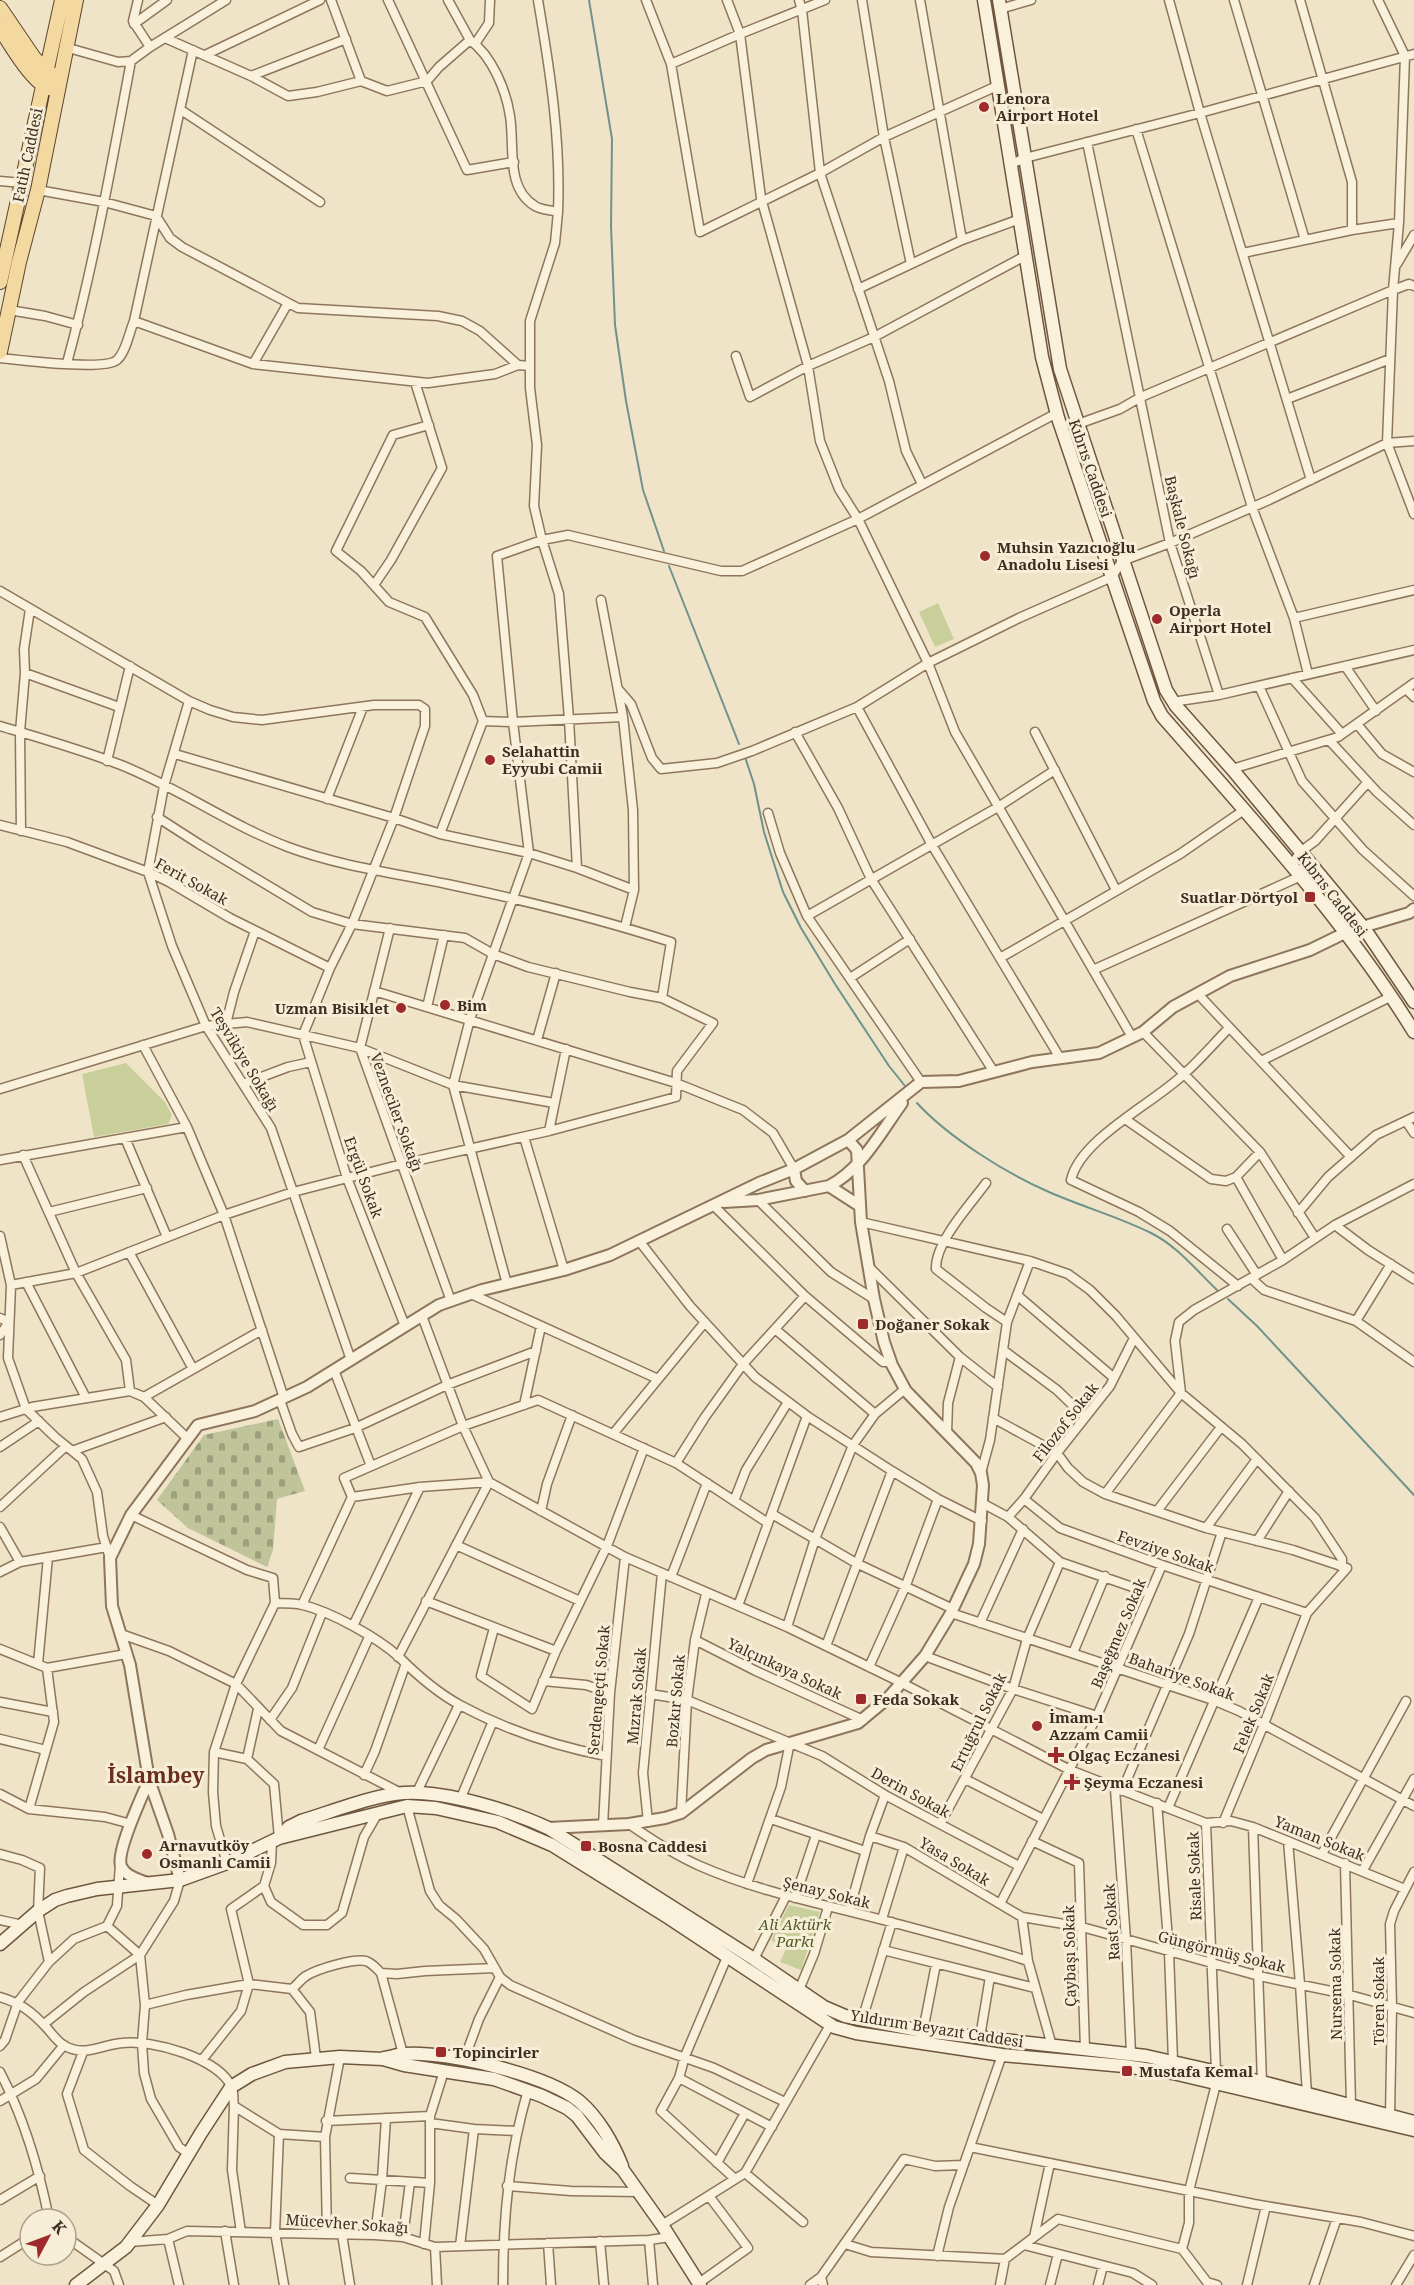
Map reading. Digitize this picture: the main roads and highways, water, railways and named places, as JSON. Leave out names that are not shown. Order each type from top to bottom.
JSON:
[{"type":"main road","points":[[47,71],[62,0]]},
{"type":"main road","name":"Fatih Caddesi","points":[[0,352],[38,190],[53,86],[76,0]]},
{"type":"main road","name":"Kıbrıs Caddesi","points":[[984,0],[1042,357],[1057,413],[1157,708],[1301,876],[1346,933],[1414,1032]]},
{"type":"main road","points":[[1000,4],[1064,385],[1166,690],[1172,702],[1232,769],[1364,928],[1414,1002]]},
{"type":"main road","points":[[0,8],[34,58],[47,71],[53,86],[22,183],[2,262],[0,282]]},
{"type":"main road","points":[[0,28],[53,86]]},
{"type":"main road","points":[[276,1840],[290,1827],[301,1821],[401,1793],[460,1800],[519,1815],[548,1828],[754,1959],[824,2007],[862,2020],[923,2031],[1131,2054],[1173,2061],[1216,2078],[1262,2082],[1414,2122]]},
{"type":"main road","name":"Yıldırım Beyazıt Caddesi","points":[[0,1944],[38,1911],[55,1900],[67,1896],[180,1880],[228,1863],[276,1840],[406,1806],[436,1808],[462,1812],[498,1822],[529,1834],[593,1870],[830,2025],[856,2033],[1002,2055],[1124,2066],[1216,2078],[1414,2130]]},
{"type":"main road","points":[[383,2059],[403,2054],[464,2060],[516,2072],[557,2089],[579,2102],[613,2145],[623,2170]]},
{"type":"main road","points":[[76,2285],[130,2242],[158,2205],[231,2087],[264,2069],[285,2062],[340,2057],[383,2059],[404,2065],[494,2079],[554,2101],[577,2116],[605,2153],[623,2170],[662,2224],[699,2284]]},
{"type":"waterway","points":[[589,0],[612,139],[611,226],[615,325],[626,401],[643,490],[664,551]]},
{"type":"waterway","points":[[669,566],[739,744]]},
{"type":"waterway","points":[[745,757],[754,784],[764,832],[783,892],[801,928],[835,984],[889,1066],[905,1086]]},
{"type":"waterway","points":[[917,1103],[961,1141],[1015,1175],[1049,1192],[1160,1238],[1178,1251],[1217,1290]]},
{"type":"waterway","points":[[1228,1299],[1257,1326],[1414,1495]]},
{"type":"place","name":"Lenora Airport Hotel","points":[[984,107]]},
{"type":"place","name":"Muhsin Yazıcıoğlu Anadolu Lisesi","points":[[985,556]]},
{"type":"place","name":"Operla Airport Hotel","points":[[1157,619]]},
{"type":"place","name":"Selahattin Eyyubi Camii","points":[[490,760]]},
{"type":"place","name":"Suatlar Dörtyol","points":[[1310,897]]},
{"type":"place","name":"Bim","points":[[445,1005]]},
{"type":"place","name":"Uzman Bisiklet","points":[[401,1008]]},
{"type":"place","name":"Doğaner Sokak","points":[[863,1324]]},
{"type":"place","name":"Feda Sokak","points":[[861,1699]]},
{"type":"place","name":"İmam-ı Azzam Camii","points":[[1037,1726]]},
{"type":"place","name":"Olgaç Eczanesi","points":[[1056,1755]]},
{"type":"place","name":"Şeyma Eczanesi","points":[[1072,1782]]},
{"type":"place","name":"Bosna Caddesi","points":[[586,1846]]},
{"type":"place","name":"Arnavutköy Osmanlı Camii","points":[[147,1854]]},
{"type":"place","name":"Topincirler","points":[[441,2052]]},
{"type":"place","name":"Mustafa Kemal","points":[[1127,2071]]},
{"type":"district","name":"İslambey","points":[[156,1775]]},
{"type":"park label","name":"Ali Aktürk Parkı","points":[[795,1932]]}]
